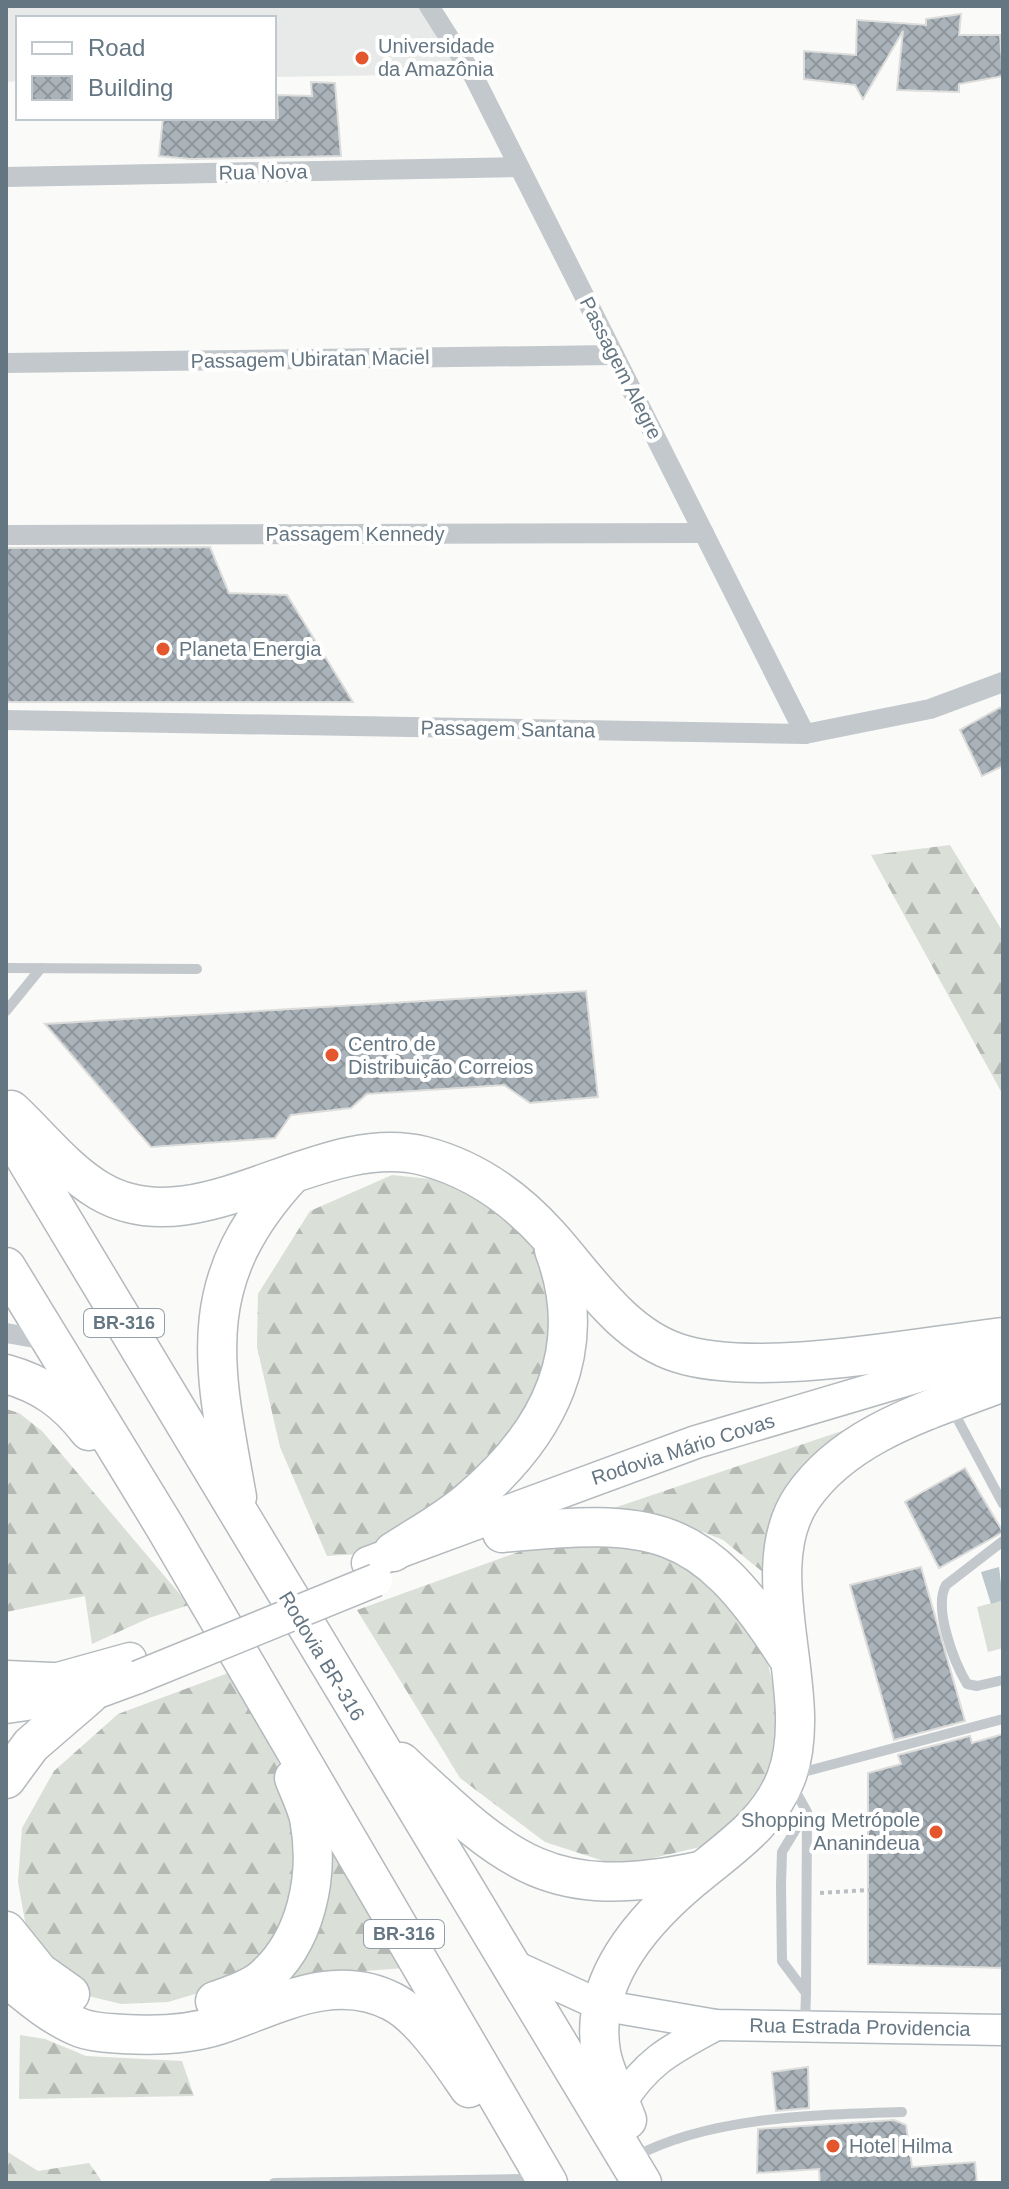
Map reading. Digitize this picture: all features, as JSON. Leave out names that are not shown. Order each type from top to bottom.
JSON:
[{"type":"highway","points":[[6,1106],[74,1173],[103,1193],[138,1204],[171,1207],[232,1194],[319,1162],[371,1154],[421,1155],[469,1172],[509,1197],[549,1236],[608,1305],[648,1337],[677,1353],[738,1363],[808,1359],[1003,1337]]},
{"type":"highway","name":"Rodovia BR-316","points":[[6,1126],[364,1727],[508,1963],[640,2170]]},
{"type":"highway","points":[[241,1520],[224,1426],[215,1332],[226,1281],[247,1230],[294,1171]]},
{"type":"highway","points":[[379,1565],[470,1501],[531,1436],[553,1399],[565,1360],[569,1318],[565,1280],[549,1236]]},
{"type":"highway","name":"BR-316","points":[[6,1267],[259,1685],[532,2182]]},
{"type":"highway","points":[[6,1374],[29,1380],[71,1407],[165,1527]]},
{"type":"highway","points":[[640,2170],[621,2103],[601,2053],[600,2005],[626,1951],[658,1908],[735,1847],[765,1814],[787,1777],[796,1724],[795,1687],[787,1656],[784,1558],[791,1518],[802,1498],[826,1470],[866,1439],[1003,1382]]},
{"type":"highway","points":[[502,1533],[619,1526],[664,1537],[702,1553],[760,1613],[787,1656]]},
{"type":"highway","points":[[6,1680],[52,1682]]},
{"type":"highway","points":[[6,1931],[56,1988],[96,2006],[118,2011],[193,2009],[259,1982],[286,1950],[306,1910],[314,1869],[309,1817],[259,1685]]},
{"type":"highway","points":[[6,1779],[31,1745],[89,1695]]},
{"type":"highway","points":[[364,1727],[490,1842],[537,1870],[562,1877],[611,1883],[655,1880],[703,1870]]},
{"type":"highway","points":[[6,1977],[39,2005],[82,2028],[145,2036],[181,2034],[219,2025],[259,2008],[328,1989],[365,1990],[396,2003],[444,2052],[532,2182]]},
{"type":"main road","name":"Rodovia Mário Covas","points":[[379,1565],[696,1442],[1003,1351]]},
{"type":"main road","name":"Rodovia Mário Covas","points":[[379,1565],[502,1533],[701,1459],[875,1406],[1003,1373]]},
{"type":"main road","points":[[6,1707],[89,1695],[134,1668],[379,1565]]},
{"type":"main road","points":[[6,1691],[134,1668]]},
{"type":"main road","name":"Rua Estrada Providencia","points":[[508,1963],[600,2005],[716,2025],[1003,2030]]},
{"type":"main road","name":"Rua Estrada Providencia","points":[[621,2103],[637,2078],[658,2057],[716,2025]]},
{"type":"street","name":"Passagem Alegre","points":[[429,6],[474,77],[805,734]]},
{"type":"street","name":"Rua Nova","points":[[6,177],[519,167]]},
{"type":"street","name":"Passagem Ubiratan Maciel","points":[[6,363],[614,355]]},
{"type":"street","name":"Passagem Kennedy","points":[[6,535],[704,533]]},
{"type":"street","name":"Passagem Santana","points":[[6,720],[805,734],[930,709],[1003,682]]},
{"type":"street","points":[[6,1333],[52,1341]]},
{"type":"lane","points":[[6,968],[197,969]]},
{"type":"lane","points":[[6,1011],[41,968]]},
{"type":"lane","points":[[948,1403],[1003,1504]]},
{"type":"lane","points":[[1003,1541],[946,1585],[940,1595],[942,1612],[967,1684],[977,1686],[1003,1680]]},
{"type":"lane","points":[[805,2026],[807,1812],[787,1777],[1003,1719]]},
{"type":"lane","points":[[806,1993],[782,1961],[781,1885],[782,1852],[807,1812]]},
{"type":"lane","points":[[640,2170],[691,2132],[831,2114],[902,2112]]},
{"type":"lane","points":[[274,2183],[532,2182]]},
{"type":"path","points":[[806,1894],[870,1890]]},
{"type":"shaded area","name":"Universidade da Amazônia","points":[[6,6],[419,6],[460,74],[276,77],[276,16],[16,16],[16,81],[6,82]]},
{"type":"shaded area","points":[[999,1567],[1003,1600],[991,1604],[981,1572]]},
{"type":"green space","points":[[950,845],[1003,932],[1003,1095],[871,855]]},
{"type":"green space","points":[[392,1175],[449,1181],[525,1213],[553,1286],[543,1389],[503,1448],[393,1552],[327,1556],[280,1447],[257,1347],[258,1294],[310,1211]]},
{"type":"green space","points":[[6,1409],[19,1413],[42,1431],[189,1605],[149,1618],[92,1644],[85,1596],[6,1612]]},
{"type":"green space","points":[[877,1419],[796,1496],[774,1581],[723,1540],[663,1516],[605,1511]]},
{"type":"green space","points":[[541,1544],[666,1547],[733,1608],[767,1660],[779,1710],[767,1788],[713,1844],[619,1866],[545,1842],[460,1778],[357,1610]]},
{"type":"green space","points":[[1003,1600],[1003,1648],[988,1652],[977,1607]]},
{"type":"green space","points":[[231,1672],[260,1711],[297,1815],[297,1907],[272,1947],[239,1981],[168,2002],[121,2004],[56,1988],[28,1938],[18,1882],[22,1828],[54,1771],[118,1714]]},
{"type":"green space","points":[[328,1839],[404,1968],[338,1973],[259,1990]]},
{"type":"green space","points":[[20,2035],[45,2039],[86,2056],[182,2061],[194,2096],[19,2099]]},
{"type":"green space","points":[[6,2151],[38,2171],[89,2163],[103,2183],[6,2183]]},
{"type":"building","points":[[961,14],[959,35],[1000,35],[1003,76],[959,84],[959,92],[897,90],[903,31],[863,99],[855,85],[804,79],[804,51],[856,55],[857,20],[926,25],[926,19]]},
{"type":"building","points":[[311,82],[335,83],[341,156],[191,159],[159,156],[163,120],[276,120],[277,95],[312,96]]},
{"type":"building","name":"Planeta Energia","points":[[210,547],[229,593],[287,595],[353,702],[6,702],[6,548]]},
{"type":"building","points":[[1003,706],[1003,766],[982,776],[960,730]]},
{"type":"building","name":"Centro de Distribuição Correios","points":[[586,991],[598,1097],[530,1103],[504,1085],[367,1094],[351,1108],[291,1115],[275,1138],[151,1147],[45,1024]]},
{"type":"building","points":[[965,1468],[1003,1532],[939,1568],[905,1502]]},
{"type":"building","points":[[921,1567],[965,1721],[894,1740],[850,1585]]},
{"type":"building","name":"Shopping Metrópole Ananindeua","points":[[1003,1734],[1003,1968],[868,1964],[868,1773],[901,1764],[898,1755],[970,1736],[972,1743]]},
{"type":"building","points":[[808,2067],[809,2108],[776,2111],[772,2072]]},
{"type":"building","name":"Hotel Hilma","points":[[894,2120],[906,2125],[912,2167],[975,2162],[977,2183],[820,2183],[819,2169],[757,2173],[758,2129]]},
{"type":"place","name":"Universidade da Amazônia","points":[[362,58]]},
{"type":"place","name":"Planeta Energia","points":[[163,649]]},
{"type":"place","name":"Centro de Distribuição Correios","points":[[332,1055]]},
{"type":"place","name":"Shopping Metrópole Ananindeua","points":[[936,1832]]},
{"type":"place","name":"Hotel Hilma","points":[[833,2146]]}]
